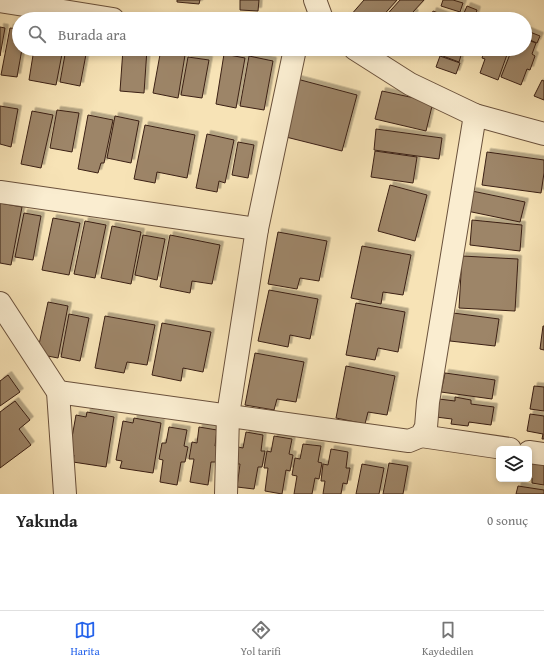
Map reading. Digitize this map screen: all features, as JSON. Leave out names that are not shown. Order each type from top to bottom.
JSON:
[{"type":"street","points":[[315,0],[319,12]]},
{"type":"street","points":[[0,1],[69,12]]},
{"type":"street","points":[[226,494],[228,415],[256,229],[293,56]]},
{"type":"street","points":[[366,56],[410,84],[475,115],[544,134]]},
{"type":"street","points":[[421,436],[426,427],[429,394],[475,115]]},
{"type":"street","points":[[0,192],[256,229]]},
{"type":"street","points":[[0,303],[58,392],[65,494]]},
{"type":"street","points":[[58,392],[409,441],[421,436],[496,447]]},
{"type":"street","points":[[532,452],[544,454]]},
{"type":"building","points":[[177,0],[200,0],[199,4],[177,2]]},
{"type":"building","points":[[240,0],[259,0],[258,11],[240,10]]},
{"type":"building","points":[[364,0],[397,0],[386,12],[354,12]]},
{"type":"building","points":[[400,0],[424,0],[413,12],[389,12]]},
{"type":"building","points":[[443,0],[453,0],[463,3],[460,12],[441,6]]},
{"type":"building","points":[[467,6],[477,10],[476,12],[464,12]]},
{"type":"building","points":[[0,27],[5,28],[0,56]]},
{"type":"building","points":[[10,28],[12,28],[12,56],[21,56],[17,77],[1,75]]},
{"type":"building","points":[[532,33],[540,36],[537,43],[532,41]]},
{"type":"building","points":[[532,42],[536,43],[532,54]]},
{"type":"building","points":[[532,54],[535,56],[530,70],[527,69],[521,85],[501,77],[509,56],[532,56]]},
{"type":"building","points":[[33,56],[62,56],[56,85],[29,80]]},
{"type":"building","points":[[65,56],[86,56],[80,86],[60,82]]},
{"type":"building","points":[[122,56],[147,56],[144,93],[120,91]]},
{"type":"building","points":[[160,56],[185,56],[178,98],[153,93]]},
{"type":"building","points":[[224,56],[245,58],[236,108],[216,104]]},
{"type":"building","points":[[249,56],[273,61],[264,110],[240,106]]},
{"type":"building","points":[[440,56],[460,63],[456,74],[436,67]]},
{"type":"building","points":[[443,56],[461,56],[459,62]]},
{"type":"building","points":[[483,56],[507,56],[498,80],[480,73],[485,59],[482,58]]},
{"type":"building","points":[[188,57],[209,60],[202,98],[181,95]]},
{"type":"building","points":[[297,79],[357,95],[342,151],[282,136]]},
{"type":"building","points":[[542,80],[544,81],[544,100],[534,96]]},
{"type":"building","points":[[382,91],[433,102],[426,131],[375,119]]},
{"type":"building","points":[[0,106],[18,109],[11,147],[0,144]]},
{"type":"building","points":[[57,110],[79,113],[72,152],[50,148]]},
{"type":"building","points":[[32,111],[53,115],[41,168],[21,164]]},
{"type":"building","points":[[88,115],[113,120],[104,163],[101,163],[98,173],[78,169]]},
{"type":"building","points":[[115,116],[139,121],[131,163],[107,158]]},
{"type":"building","points":[[145,125],[195,135],[187,178],[157,172],[155,183],[134,179]]},
{"type":"building","points":[[376,129],[442,138],[439,159],[374,150]]},
{"type":"building","points":[[207,134],[234,140],[225,183],[219,181],[217,192],[196,188]]},
{"type":"building","points":[[238,142],[254,145],[248,178],[232,175]]},
{"type":"building","points":[[375,151],[417,157],[413,183],[371,177]]},
{"type":"building","points":[[487,152],[544,160],[541,193],[482,185]]},
{"type":"building","points":[[390,185],[427,195],[415,241],[378,231]]},
{"type":"building","points":[[472,191],[525,202],[520,222],[467,211]]},
{"type":"building","points":[[0,203],[22,207],[11,265],[0,263]]},
{"type":"building","points":[[24,213],[41,216],[33,260],[15,257]]},
{"type":"building","points":[[53,218],[80,223],[69,275],[42,270]]},
{"type":"building","points":[[472,220],[522,225],[520,251],[470,245]]},
{"type":"building","points":[[85,221],[106,225],[95,278],[74,274]]},
{"type":"building","points":[[112,226],[141,232],[131,284],[101,278]]},
{"type":"building","points":[[278,232],[327,241],[319,281],[300,278],[297,289],[268,284]]},
{"type":"building","points":[[143,235],[165,239],[157,280],[135,275]]},
{"type":"building","points":[[170,235],[220,245],[212,284],[192,281],[190,293],[160,287]]},
{"type":"building","points":[[362,246],[411,255],[403,295],[383,292],[381,304],[351,298]]},
{"type":"building","points":[[462,256],[518,259],[515,311],[459,308]]},
{"type":"building","points":[[269,290],[318,299],[310,339],[290,335],[288,347],[258,341]]},
{"type":"building","points":[[48,302],[68,306],[58,358],[37,354]]},
{"type":"building","points":[[356,303],[405,312],[398,352],[378,348],[375,360],[346,355]]},
{"type":"building","points":[[453,313],[499,319],[495,346],[450,341]]},
{"type":"building","points":[[69,314],[89,318],[80,361],[61,357]]},
{"type":"building","points":[[105,316],[155,325],[147,365],[127,362],[124,373],[95,368]]},
{"type":"building","points":[[162,323],[211,332],[203,372],[183,368],[181,381],[152,375]]},
{"type":"building","points":[[544,326],[544,350],[540,349]]},
{"type":"building","points":[[255,353],[304,362],[296,402],[277,399],[274,410],[245,405]]},
{"type":"building","points":[[346,366],[395,376],[387,415],[368,412],[365,424],[336,418]]},
{"type":"building","points":[[445,373],[495,380],[492,399],[441,392]]},
{"type":"building","points":[[8,375],[20,392],[0,406],[0,381]]},
{"type":"building","points":[[534,386],[544,387],[544,411],[530,409]]},
{"type":"building","points":[[455,397],[471,400],[471,404],[494,407],[491,425],[469,422],[468,426],[451,424],[452,419],[436,417],[439,399],[455,401]]},
{"type":"building","points":[[15,401],[30,420],[19,429],[31,445],[0,468],[0,412]]},
{"type":"building","points":[[87,412],[114,417],[106,467],[73,462],[74,455],[69,454],[76,415],[86,417]]},
{"type":"building","points":[[530,414],[544,416],[544,439],[542,439],[543,434],[527,431]]},
{"type":"building","points":[[134,418],[161,423],[153,473],[120,468],[122,461],[116,460],[123,421],[133,423]]},
{"type":"building","points":[[169,427],[187,430],[184,446],[188,447],[185,462],[181,462],[177,485],[160,482],[163,460],[159,459],[162,443],[166,443]]},
{"type":"building","points":[[199,427],[217,430],[215,446],[218,446],[216,462],[211,462],[208,485],[190,482],[194,459],[189,459],[192,442],[197,443]]},
{"type":"building","points":[[246,432],[263,435],[261,451],[265,451],[262,467],[258,467],[254,489],[237,487],[240,464],[235,464],[238,447],[243,448]]},
{"type":"building","points":[[274,436],[292,439],[289,454],[293,455],[290,471],[286,470],[282,494],[265,491],[268,468],[264,468],[267,451],[271,452]]},
{"type":"building","points":[[303,444],[321,446],[318,462],[322,463],[319,479],[315,478],[312,494],[294,494],[297,476],[292,475],[295,458],[300,459]]},
{"type":"building","points":[[331,449],[348,452],[346,468],[350,468],[347,484],[343,483],[341,494],[323,494],[325,481],[321,481],[323,464],[328,465]]},
{"type":"building","points":[[544,457],[544,485],[532,483],[532,459]]},
{"type":"building","points":[[389,463],[408,466],[403,494],[383,494]]},
{"type":"building","points":[[362,464],[384,468],[379,494],[356,494]]},
{"type":"building","points":[[518,486],[544,490],[544,494],[516,494]]}]
